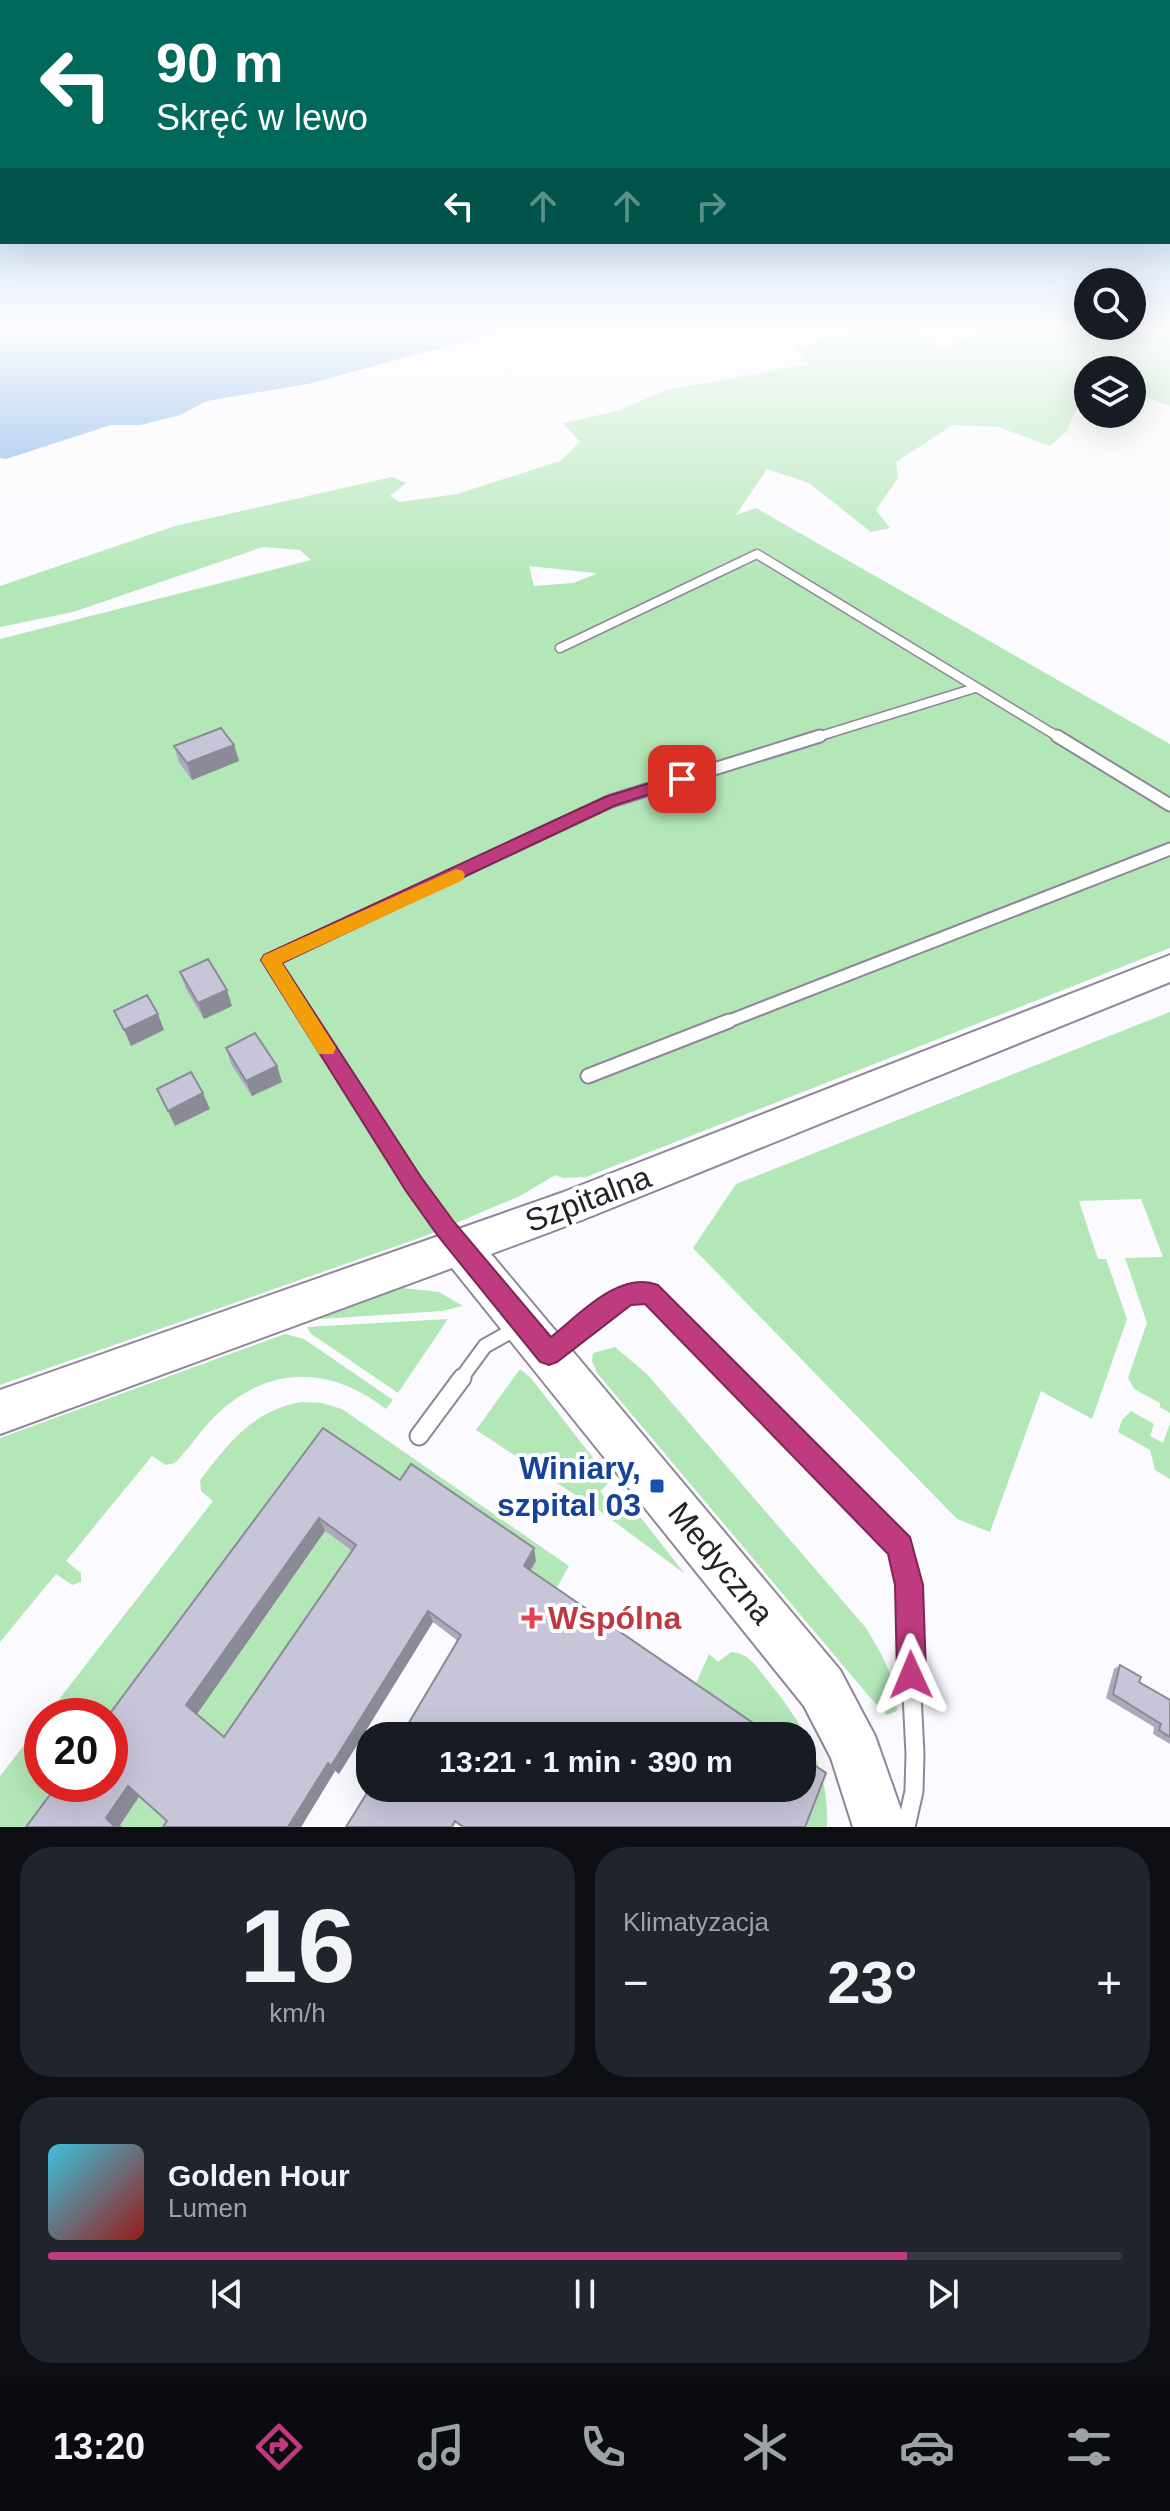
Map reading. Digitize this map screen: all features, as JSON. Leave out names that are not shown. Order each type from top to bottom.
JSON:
[{"type":"street","name":"Szpitalna","points":[[0,1412],[461,1248],[1170,968]]},
{"type":"street","name":"Medyczna","points":[[461,1248],[822,1688],[844,1724],[867,1775],[880,1827]]},
{"type":"lane","points":[[560,648],[757,554],[1170,805]]},
{"type":"lane","points":[[461,1248],[414,1184],[271,960],[611,801],[975,688]]},
{"type":"lane","points":[[588,1076],[1170,849]]},
{"type":"lane","points":[[419,1436],[485,1346],[537,1339],[626,1294],[650,1293],[900,1546],[909,1585],[914,1740],[912,1808],[906,1827]]},
{"type":"green space","points":[[602,414],[1074,414],[1066,432],[1050,446],[998,427],[953,425],[896,462],[898,478],[876,510],[890,528],[871,532],[809,483],[767,469],[736,515],[756,508],[1170,744],[1170,948],[586,1177],[563,1178],[555,1175],[520,1196],[425,1236],[0,1385],[0,639],[311,560],[300,550],[263,547],[73,612],[0,627],[0,586],[175,526],[392,477],[406,483],[390,496],[400,502],[457,494],[560,461],[580,442],[563,423]],"holes":[[[529,566],[596,574],[573,583],[534,586]]]},
{"type":"green space","points":[[1170,1012],[1170,1413],[1160,1407],[1160,1403],[1134,1389],[1128,1378],[1147,1323],[1125,1258],[1163,1257],[1141,1199],[1079,1201],[1098,1259],[1106,1259],[1127,1319],[1092,1419],[1041,1391],[990,1532],[957,1519],[693,1248],[736,1184]]},
{"type":"green space","points":[[403,1288],[439,1292],[463,1306],[442,1311],[305,1320],[390,1290]]},
{"type":"green space","points":[[448,1319],[398,1393],[310,1333],[307,1327]]},
{"type":"green space","points":[[285,1334],[304,1339],[393,1400],[386,1409],[343,1384],[321,1378],[299,1377],[256,1387],[235,1399],[215,1416],[175,1463],[166,1465],[152,1456],[66,1561],[81,1573],[81,1582],[72,1585],[56,1574],[0,1642],[0,1438]]},
{"type":"green space","points":[[615,1347],[647,1374],[866,1628],[891,1678],[897,1711],[887,1715],[867,1694],[597,1373],[592,1361],[593,1353]]},
{"type":"green space","points":[[520,1369],[531,1378],[611,1481],[600,1491],[614,1510],[627,1500],[685,1574],[600,1511],[476,1430]]},
{"type":"green space","points":[[301,1402],[322,1403],[342,1409],[569,1566],[556,1589],[696,1683],[709,1654],[718,1662],[731,1652],[748,1658],[781,1697],[797,1722],[734,1722],[526,1578],[535,1561],[409,1488],[324,1430],[123,1698],[60,1698],[213,1501],[201,1491],[200,1480],[243,1430],[284,1406]]},
{"type":"green space","points":[[1131,1411],[1154,1424],[1150,1436],[1163,1443],[1170,1423],[1170,1479],[1155,1470],[1150,1450],[1118,1432],[1122,1420]]},
{"type":"green space","points":[[325,1531],[361,1558],[235,1746],[197,1714]]},
{"type":"green space","points":[[24,1745],[24,1802],[46,1802],[27,1827],[0,1827],[0,1776]]},
{"type":"green space","points":[[816,1759],[824,1786],[827,1827],[801,1827],[811,1802],[816,1802],[819,1781],[816,1779]]},
{"type":"green space","points":[[141,1793],[179,1827],[122,1827],[120,1825]]},
{"type":"water","points":[[0,414],[181,414],[141,425],[111,425],[6,459],[0,458]]},
{"type":"building","points":[[221,728],[234,745],[187,763],[174,746]]},
{"type":"building","points":[[208,959],[227,990],[198,1003],[180,972]]},
{"type":"building","points":[[147,995],[158,1014],[124,1030],[114,1011]]},
{"type":"building","points":[[255,1033],[277,1066],[246,1081],[226,1048]]},
{"type":"building","points":[[191,1072],[203,1093],[168,1111],[157,1089]]},
{"type":"building","points":[[323,1428],[400,1480],[411,1464],[534,1548],[524,1566],[752,1722],[409,1722],[461,1635],[428,1611],[331,1766],[328,1763],[288,1827],[163,1827],[167,1821],[128,1786],[128,1698],[121,1698]],"holes":[[[319,1518],[356,1545],[224,1737],[186,1705]]]},
{"type":"building","points":[[1120,1665],[1141,1677],[1139,1682],[1170,1700],[1170,1737],[1159,1730],[1161,1724],[1113,1694]]},
{"type":"building","points":[[816,1766],[826,1773],[816,1799]]},
{"type":"building","points":[[45,1802],[117,1802],[106,1818],[115,1827],[26,1827]]},
{"type":"building","points":[[361,1802],[815,1802],[805,1827],[463,1827],[455,1821],[452,1827],[346,1827]]},
{"type":"slow traffic","points":[[326,1048],[271,960],[456,875]]},
{"type":"place","name":"Winiary, szpital 03","points":[[657,1486]]},
{"type":"place","name":"Wspólna","points":[[532,1618]]},
{"type":"route","points":[[682,779],[611,801],[271,960],[414,1184],[446,1229],[549,1353],[626,1294],[650,1293],[900,1546],[909,1585],[911,1675]]}]
